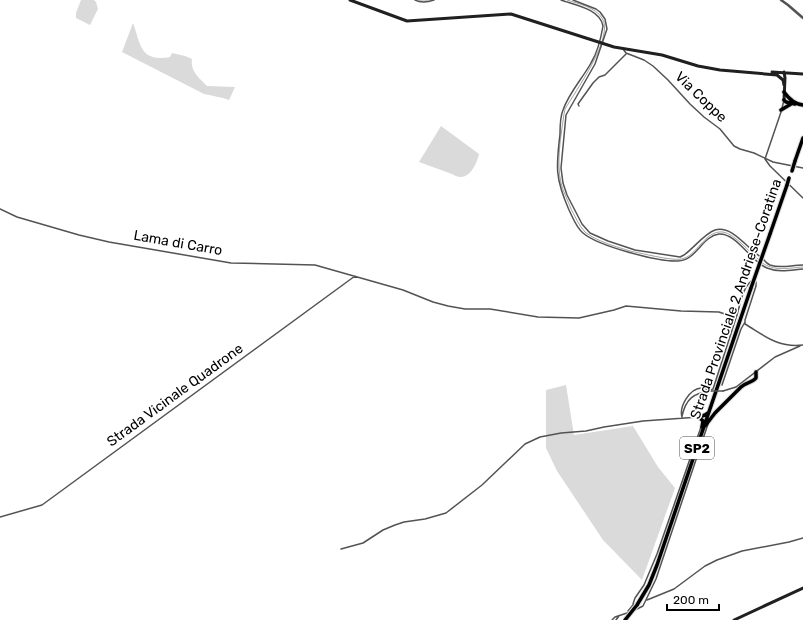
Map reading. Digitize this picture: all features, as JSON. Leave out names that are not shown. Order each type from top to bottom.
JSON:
[{"type":"main road","points":[[350,0],[407,21],[511,14],[600,43],[623,49],[662,55],[698,66],[720,70],[803,74]]},
{"type":"main road","points":[[761,72],[777,75],[784,82]]},
{"type":"main road","points":[[784,72],[784,100],[797,104]]},
{"type":"main road","points":[[784,82],[789,75],[797,73]]},
{"type":"main road","points":[[784,92],[797,104]]},
{"type":"main road","points":[[781,110],[797,104]]},
{"type":"main road","name":"Strada Provinciale 2 Andriese-Coratina","points":[[625,620],[635,604],[644,594],[653,576],[803,138]]},
{"type":"main road","points":[[795,161],[803,146]]},
{"type":"main road","points":[[755,379],[756,372]]},
{"type":"main road","points":[[751,376],[755,379]]},
{"type":"main road","points":[[702,431],[708,422],[740,387],[755,379]]},
{"type":"main road","points":[[712,402],[714,409],[720,409]]},
{"type":"main road","points":[[699,417],[705,416],[709,411]]},
{"type":"main road","points":[[699,417],[703,421],[702,431]]},
{"type":"main road","points":[[734,620],[803,588]]},
{"type":"street","points":[[415,0],[434,0]]},
{"type":"street","points":[[560,0],[592,12],[602,21],[603,26],[596,64],[566,115],[563,142],[561,168],[563,183],[579,219],[586,229],[590,233],[621,246],[644,252],[680,257],[713,231],[725,230],[733,234],[755,254],[762,258],[765,263],[783,267],[803,265]]},
{"type":"street","points":[[573,0],[596,9],[606,19],[608,28],[592,62],[575,88],[562,112],[556,167],[558,181],[575,222],[580,230],[587,236],[619,250],[664,260],[677,261],[689,258],[707,241],[716,235],[724,234],[731,237],[766,268],[779,271],[803,269]]},
{"type":"street","points":[[781,0],[803,18]]},
{"type":"street","points":[[602,21],[606,19]]},
{"type":"street","points":[[579,106],[578,104],[589,86],[599,77],[605,75],[626,54],[623,49]]},
{"type":"street","name":"Via Coppe","points":[[626,54],[644,60],[653,66],[690,104],[720,129],[734,146],[754,153],[765,159],[803,168]]},
{"type":"street","points":[[575,88],[579,91]]},
{"type":"street","points":[[784,100],[765,159],[770,166],[803,198]]},
{"type":"street","name":"Lama di Carro","points":[[0,209],[17,217],[102,240],[231,262],[315,265],[403,290],[433,302],[465,309],[490,308],[538,317],[579,318],[626,306],[681,311],[719,312],[736,318]]},
{"type":"street","points":[[575,222],[579,219]]},
{"type":"street","points":[[704,238],[707,241]]},
{"type":"street","points":[[619,250],[621,246]]},
{"type":"street","points":[[745,251],[748,248]]},
{"type":"street","points":[[664,260],[665,255]]},
{"type":"street","points":[[799,265],[799,270]]},
{"type":"street","name":"Strada Vicinale Quadrone","points":[[0,516],[42,505],[355,276]]},
{"type":"street","points":[[682,417],[681,414],[683,405],[685,400],[692,392],[700,388],[708,390],[713,389],[744,291],[750,281],[755,280],[755,290],[722,385]]},
{"type":"street","points":[[744,322],[770,340],[802,345]]},
{"type":"street","points":[[682,417],[688,402],[692,397],[702,392],[731,390],[774,357],[802,345]]},
{"type":"street","points":[[341,549],[364,543],[383,530],[394,525],[446,513],[482,485],[525,444],[540,437],[561,433],[586,431],[635,422],[682,417],[699,417]]},
{"type":"street","points":[[626,612],[636,610],[643,606],[656,579],[665,557],[708,422]]},
{"type":"street","points":[[612,620],[630,610],[635,604],[644,585],[657,554],[702,424]]},
{"type":"street","points":[[646,601],[674,589],[705,566],[717,560],[742,551],[803,538]]},
{"type":"street","points":[[635,604],[634,609],[636,610]]},
{"type":"street","points":[[617,619],[621,615]]},
{"type":"shaded area","points":[[81,0],[94,0],[96,2],[98,9],[90,25],[76,18],[76,13]]},
{"type":"shaded area","points":[[133,23],[140,45],[147,54],[160,58],[170,57],[172,53],[192,59],[192,67],[194,71],[207,86],[235,87],[229,100],[204,94],[122,52]]},
{"type":"shaded area","points":[[441,126],[479,154],[476,164],[470,173],[462,177],[457,177],[419,162]]},
{"type":"shaded area","points":[[566,385],[574,435],[633,426],[658,467],[675,488],[642,580],[603,540],[557,471],[546,448],[546,390]]},
{"type":"waterway","points":[[420,0],[427,0]]},
{"type":"waterway","points":[[567,0],[586,6],[595,11],[602,18],[605,26],[599,50],[585,77],[565,109],[560,140],[559,166],[561,183],[571,209],[583,230],[595,238],[619,248],[648,255],[677,259],[681,259],[692,254],[711,235],[723,232],[732,236],[759,260]]},
{"type":"waterway","points":[[761,262],[776,268],[803,267]]}]
